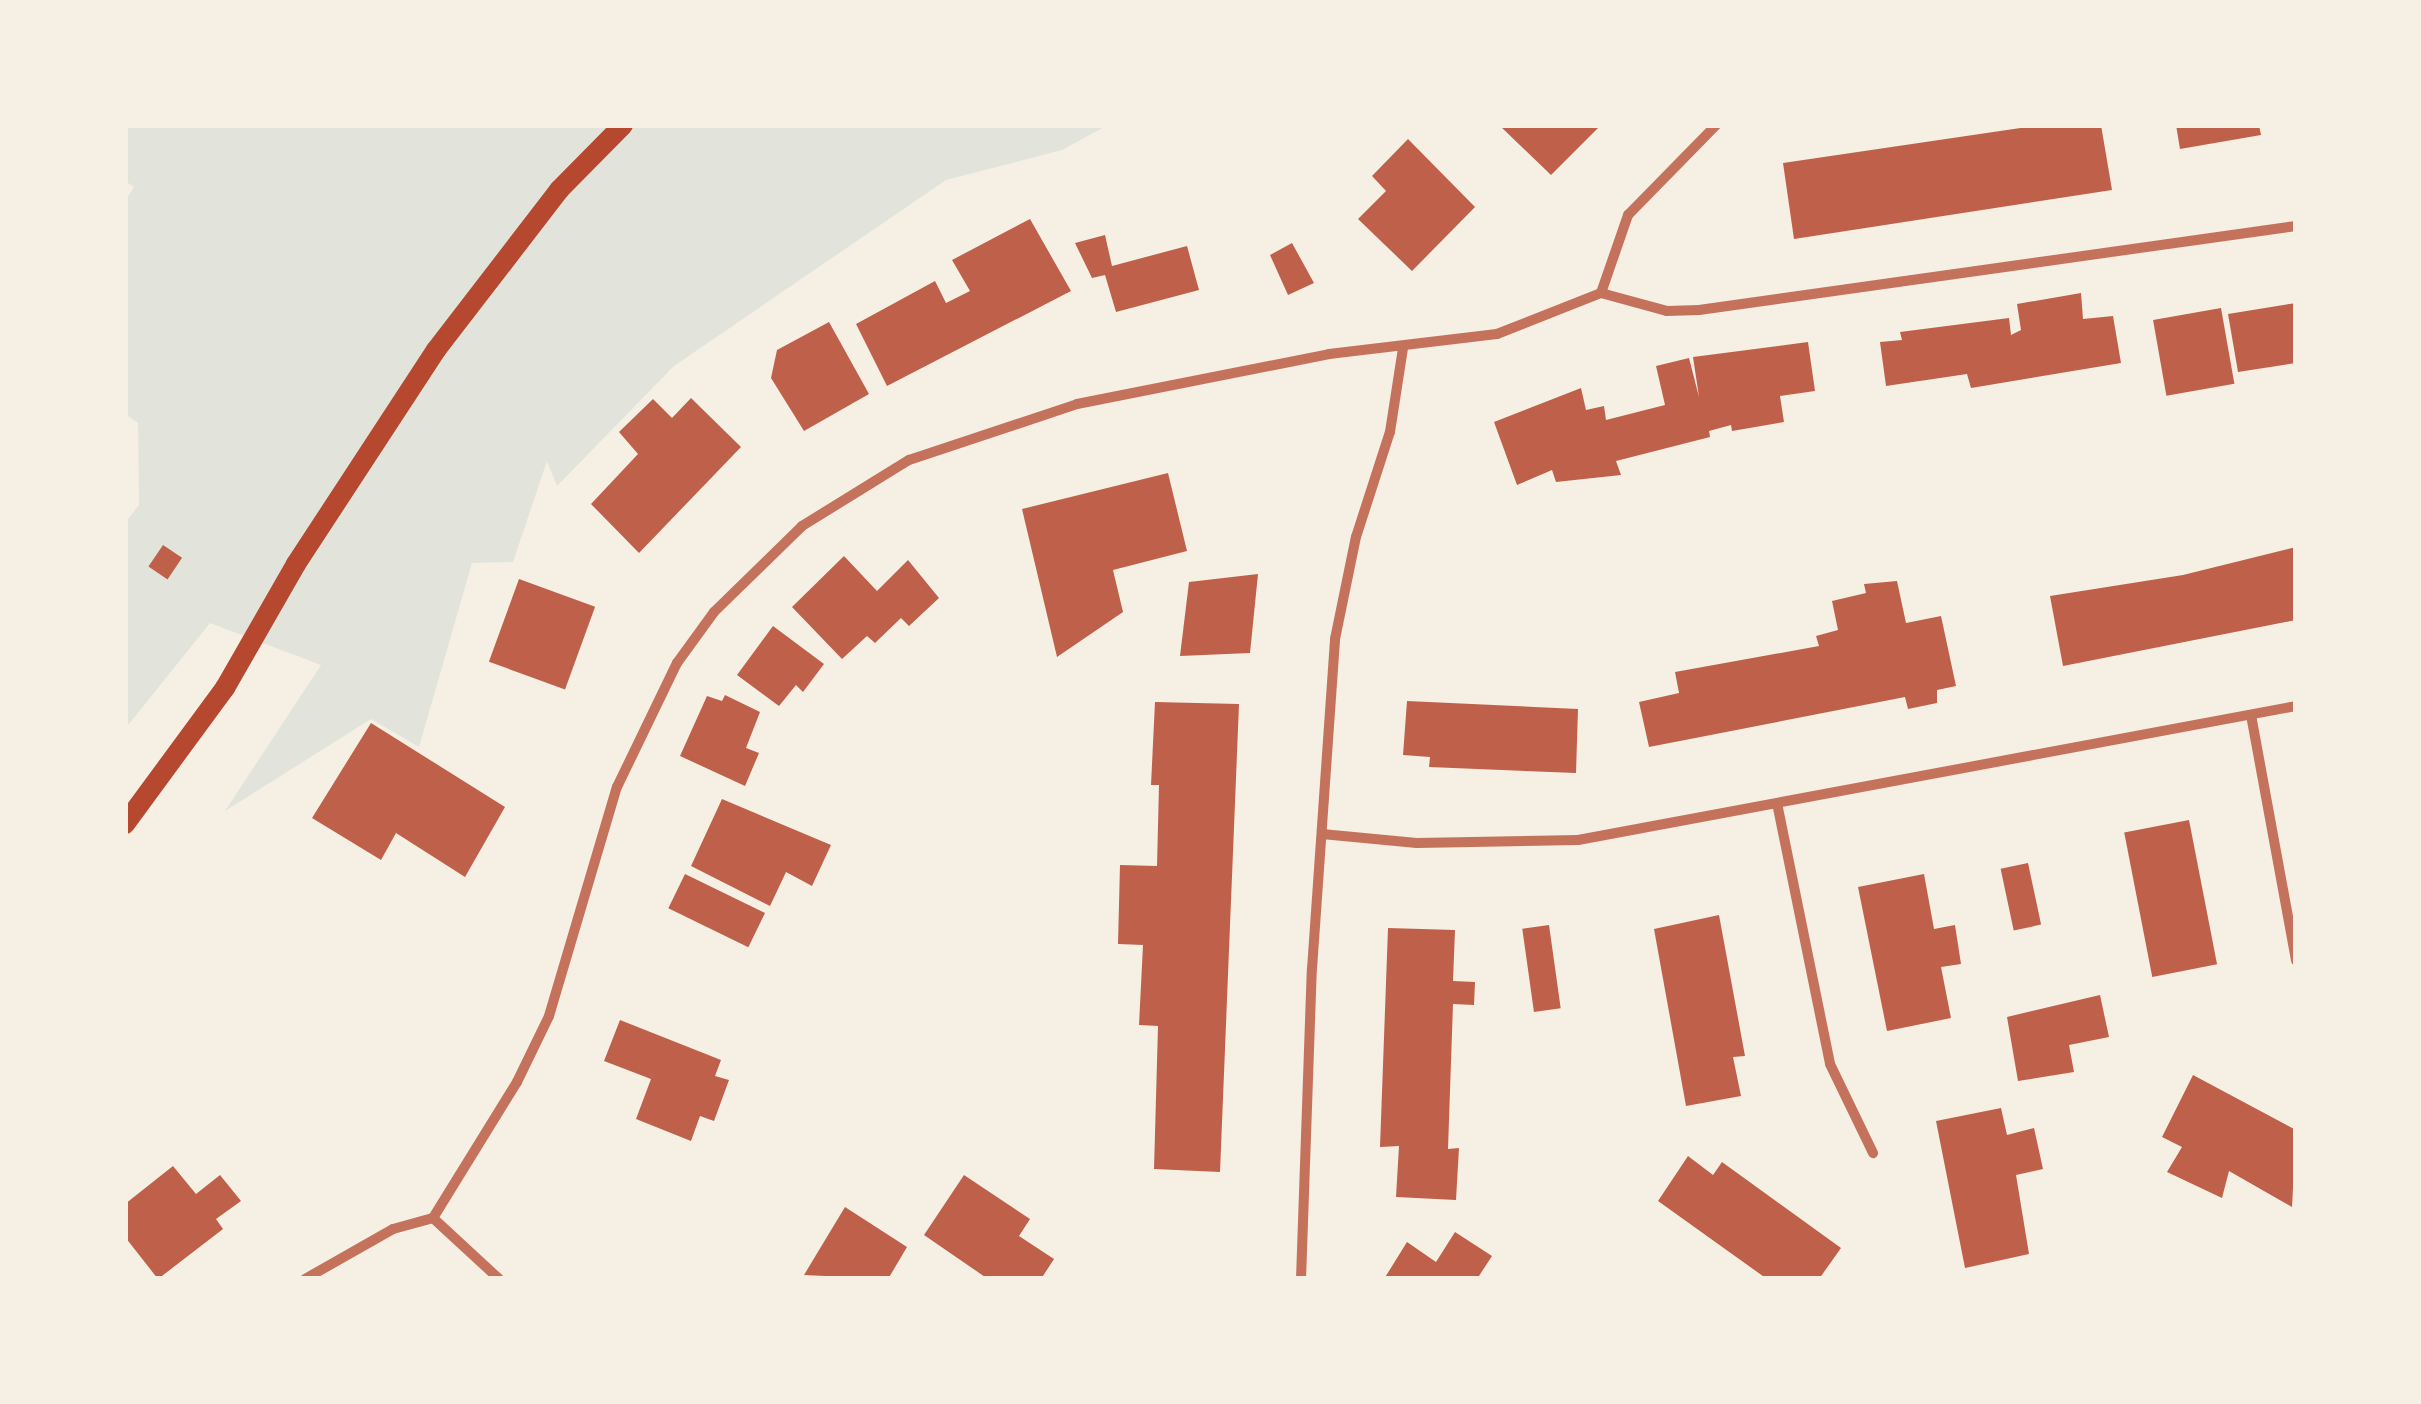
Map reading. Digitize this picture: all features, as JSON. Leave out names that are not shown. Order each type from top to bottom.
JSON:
[{"type":"main road","points":[[125,824],[225,688],[296,564],[436,350],[559,190],[623,125]]},
{"type":"street","points":[[1601,293],[1628,215],[1716,125]]},
{"type":"street","points":[[304,1279],[393,1229],[433,1218],[454,1175],[535,1052],[616,787],[642,726],[677,663],[758,564],[869,482],[994,428],[1270,364],[1497,334],[1601,293],[1666,311],[1699,310],[2296,226]]},
{"type":"street","points":[[1301,1279],[1335,639],[1356,537],[1390,432],[1403,348]]},
{"type":"street","points":[[1322,834],[1531,844],[1778,808],[2296,706]]},
{"type":"street","points":[[2251,715],[2296,962]]},
{"type":"street","points":[[1778,808],[1830,1064],[1873,1153]]},
{"type":"street","points":[[433,1218],[499,1279]]},
{"type":"shaded area","points":[[125,125],[1108,125],[1062,150],[946,180],[674,366],[557,486],[547,461],[513,562],[472,563],[419,747],[371,719],[225,811],[321,665],[210,623],[125,729],[125,523],[139,505],[138,423],[125,414],[125,201],[134,187],[125,181]]},
{"type":"building","points":[[1499,125],[1601,125],[1551,175]]},
{"type":"building","points":[[2041,125],[2101,125],[2112,190],[1794,239],[1783,163]]},
{"type":"building","points":[[2176,125],[2259,125],[2261,135],[2180,149]]},
{"type":"building","points":[[1408,139],[1475,207],[1412,271],[1358,219],[1386,191],[1372,176]]},
{"type":"building","points":[[1030,219],[1071,291],[887,386],[856,324],[935,281],[946,303],[970,291],[952,260]]},
{"type":"building","points":[[1105,235],[1112,266],[1187,246],[1199,290],[1116,312],[1105,275],[1092,278],[1075,243]]},
{"type":"building","points":[[1292,243],[1314,283],[1288,295],[1270,255]]},
{"type":"building","points":[[2081,293],[2083,319],[2113,316],[2121,363],[1971,388],[1967,374],[1886,386],[1880,342],[1902,340],[1900,332],[2009,318],[2011,335],[2021,330],[2017,304]]},
{"type":"building","points":[[2296,303],[2296,363],[2238,372],[2228,314]]},
{"type":"building","points":[[2221,308],[2234,384],[2166,396],[2153,320]]},
{"type":"building","points":[[829,322],[869,394],[804,431],[771,378],[777,350]]},
{"type":"building","points":[[1808,342],[1815,391],[1780,396],[1784,422],[1732,431],[1731,425],[1709,431],[1710,437],[1616,461],[1621,475],[1556,482],[1552,470],[1517,485],[1494,422],[1581,388],[1586,410],[1604,406],[1606,420],[1665,405],[1656,366],[1689,358],[1699,397],[1693,357]]},
{"type":"building","points":[[691,398],[741,447],[639,553],[591,504],[638,454],[619,432],[653,399],[672,418]]},
{"type":"building","points":[[1168,473],[1187,551],[1113,570],[1123,612],[1057,657],[1022,509]]},
{"type":"building","points":[[163,545],[182,558],[168,579],[148,567]]},
{"type":"building","points":[[2296,547],[2296,620],[2063,666],[2050,596],[2183,575]]},
{"type":"building","points":[[844,556],[877,591],[908,560],[939,598],[909,626],[901,618],[875,643],[867,636],[842,659],[792,607]]},
{"type":"building","points":[[1258,574],[1250,653],[1180,656],[1189,582]]},
{"type":"building","points":[[519,579],[595,607],[565,689],[489,662]]},
{"type":"building","points":[[1897,581],[1906,623],[1941,616],[1956,686],[1937,690],[1937,703],[1908,709],[1905,697],[1649,747],[1639,702],[1679,693],[1675,672],[1819,646],[1816,636],[1838,630],[1832,601],[1866,593],[1864,584]]},
{"type":"building","points":[[773,626],[824,664],[803,692],[796,685],[779,706],[737,675]]},
{"type":"building","points":[[725,695],[760,712],[746,748],[759,753],[745,786],[680,756],[707,696],[722,701]]},
{"type":"building","points":[[1407,701],[1578,709],[1576,773],[1429,767],[1430,757],[1403,755]]},
{"type":"building","points":[[1155,702],[1239,704],[1220,1172],[1154,1169],[1158,1026],[1139,1025],[1143,945],[1118,944],[1120,865],[1157,866],[1159,785],[1151,785]]},
{"type":"building","points":[[371,723],[505,807],[465,877],[396,833],[381,860],[312,818]]},
{"type":"building","points":[[722,799],[831,845],[812,886],[786,872],[770,906],[691,866]]},
{"type":"building","points":[[2189,820],[2217,964],[2152,977],[2124,833]]},
{"type":"building","points":[[2028,863],[2041,925],[2014,930],[2001,869]]},
{"type":"building","points":[[685,874],[765,913],[748,947],[668,908]]},
{"type":"building","points":[[1924,874],[1934,929],[1955,925],[1961,964],[1941,967],[1951,1018],[1887,1031],[1858,887]]},
{"type":"building","points":[[1719,915],[1745,1056],[1733,1057],[1741,1096],[1686,1106],[1654,929]]},
{"type":"building","points":[[1549,925],[1561,1008],[1534,1012],[1522,929]]},
{"type":"building","points":[[1388,928],[1455,930],[1453,981],[1475,982],[1474,1005],[1453,1004],[1448,1149],[1459,1148],[1456,1200],[1396,1197],[1399,1146],[1380,1147]]},
{"type":"building","points":[[2100,995],[2109,1037],[2069,1045],[2074,1072],[2018,1081],[2007,1017]]},
{"type":"building","points":[[620,1020],[721,1060],[715,1076],[729,1080],[714,1121],[700,1116],[691,1141],[636,1119],[651,1079],[604,1061]]},
{"type":"building","points":[[2193,1075],[2296,1130],[2292,1207],[2229,1171],[2222,1198],[2167,1172],[2182,1147],[2162,1137]]},
{"type":"building","points":[[2001,1108],[2007,1135],[2034,1128],[2043,1169],[2016,1175],[2029,1254],[1965,1268],[1936,1121]]},
{"type":"building","points":[[1688,1156],[1713,1175],[1722,1162],[1841,1248],[1819,1279],[1767,1279],[1658,1201]]},
{"type":"building","points":[[173,1166],[196,1194],[220,1175],[241,1201],[216,1219],[223,1229],[158,1279],[125,1237],[125,1204]]},
{"type":"building","points":[[964,1175],[1030,1219],[1019,1236],[1054,1259],[1041,1279],[988,1279],[924,1235]]},
{"type":"building","points":[[845,1207],[907,1247],[888,1279],[804,1275]]},
{"type":"building","points":[[1455,1232],[1492,1256],[1477,1279],[1384,1279],[1407,1242],[1436,1262]]}]
